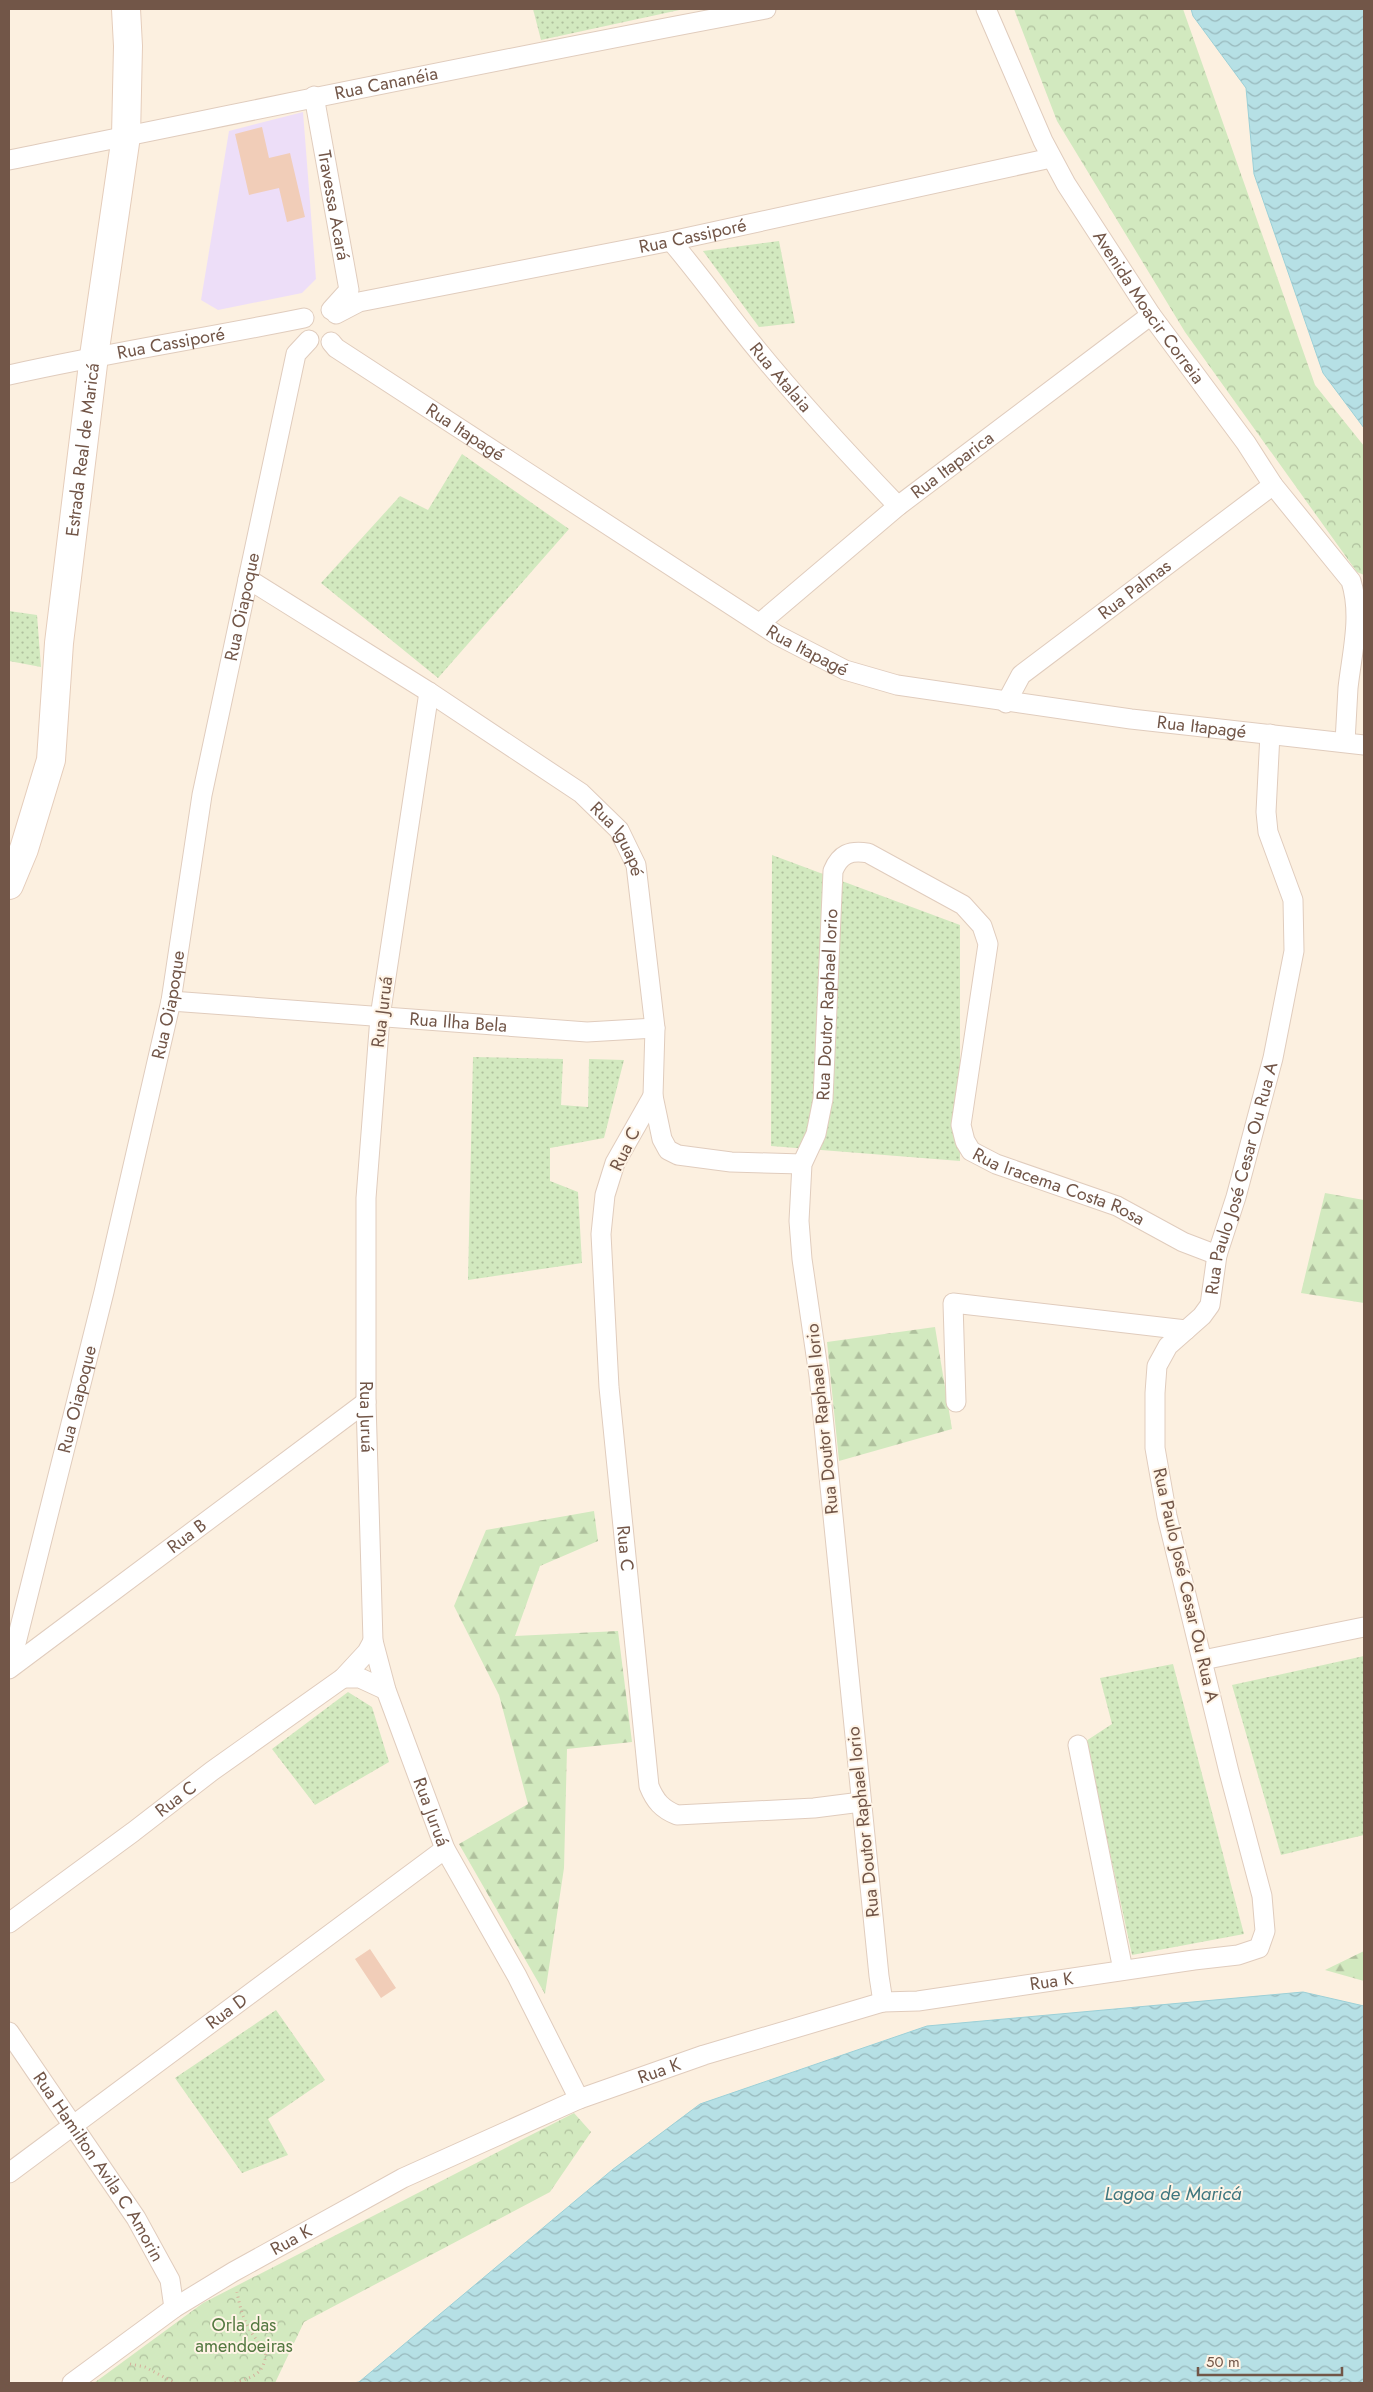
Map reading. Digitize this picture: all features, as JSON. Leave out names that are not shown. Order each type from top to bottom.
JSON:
[{"type":"main road","name":"Estrada Real de Maricá","points":[[9,885],[24,849],[50,760],[59,643],[94,356],[126,136],[128,46],[126,9]]},
{"type":"street","name":"Rua Cananéia","points":[[9,160],[200,122],[314,96],[766,9]]},
{"type":"street","name":"Avenida Moacir Correia","points":[[986,9],[1052,158],[1066,184],[1151,315],[1246,443],[1273,485],[1351,581],[1356,597],[1357,612],[1348,689],[1345,742]]},
{"type":"street","name":"Travessa Acará","points":[[314,96],[349,290],[334,312]]},
{"type":"street","name":"Rua Cassiporé","points":[[9,375],[94,356],[209,337],[304,318],[313,309],[325,307],[334,312],[359,302],[671,241],[1052,158]]},
{"type":"street","name":"Rua Atalaia","points":[[671,241],[751,343],[852,458],[898,506]]},
{"type":"street","points":[[304,318],[303,330],[309,340],[320,345],[331,342],[339,332],[340,326],[334,312]]},
{"type":"street","name":"Rua Itaparica","points":[[760,623],[898,506],[1151,315]]},
{"type":"street","name":"Rua Oiapoque","points":[[10,1668],[104,1292],[171,1001],[202,795],[296,354],[309,340]]},
{"type":"street","name":"Rua Itapagé","points":[[331,342],[336,348],[777,635],[844,670],[897,685],[1006,703],[1364,745]]},
{"type":"street","name":"Rua Palmas","points":[[1006,703],[1020,675],[1273,485]]},
{"type":"street","name":"Rua Iguapé","points":[[248,579],[429,692],[581,793],[619,830],[636,865],[655,1028],[653,1096],[662,1140],[668,1150],[678,1155],[731,1162],[802,1164]]},
{"type":"street","name":"Rua Juruá","points":[[429,692],[380,1017],[366,1198],[366,1402],[373,1641],[386,1690],[445,1849],[518,1976],[579,2099]]},
{"type":"street","name":"Rua Paulo José Cesar Ou Rua A","points":[[1262,1896],[1229,1772],[1167,1516],[1155,1448],[1157,1366],[1168,1346],[1202,1316],[1210,1305],[1217,1255],[1236,1197],[1273,1058],[1294,951],[1293,900],[1268,832],[1266,812],[1270,734]]},
{"type":"street","name":"Rua Iracema Costa Rosa","points":[[856,851],[868,854],[963,905],[982,926],[988,944],[961,1125],[965,1141],[971,1151],[996,1164],[1117,1206],[1183,1242],[1217,1255]]},
{"type":"street","name":"Rua Doutor Raphael Iorio","points":[[856,851],[847,853],[838,861],[834,871],[823,1099],[816,1134],[802,1164],[799,1221],[802,1259],[819,1376],[879,1976],[884,2002]]},
{"type":"street","name":"Rua Ilha Bela","points":[[171,1001],[587,1032],[655,1028]]},
{"type":"street","name":"Rua C","points":[[653,1096],[615,1163],[605,1196],[601,1234],[609,1387],[649,1786],[654,1800],[666,1810],[677,1815],[814,1808],[861,1802]]},
{"type":"street","points":[[956,1402],[953,1303],[1186,1330]]},
{"type":"street","name":"Rua B","points":[[10,1668],[366,1402]]},
{"type":"street","points":[[1203,1660],[1364,1627]]},
{"type":"street","name":"Rua C","points":[[9,1923],[212,1771],[343,1678],[367,1652],[373,1641]]},
{"type":"street","points":[[343,1678],[360,1678],[386,1690]]},
{"type":"street","points":[[1078,1745],[1123,1970]]},
{"type":"street","name":"Rua D","points":[[9,2173],[72,2124],[445,1849]]},
{"type":"street","name":"Rua K","points":[[72,2383],[174,2308],[233,2272],[403,2178],[579,2099],[704,2055],[884,2002],[918,2001],[1123,1970],[1238,1956],[1259,1948],[1265,1931],[1262,1896]]},
{"type":"street","name":"Rua Hamilton Avila C Amorin","points":[[9,2032],[136,2218],[170,2280],[174,2308]]},
{"type":"path","points":[[233,2272],[242,2316],[252,2334],[266,2352],[265,2364],[256,2376],[235,2383]]},
{"type":"path","points":[[105,2359],[145,2367],[175,2383]]},
{"type":"shaded area","points":[[303,112],[316,279],[302,293],[218,310],[201,300],[229,131]]},
{"type":"green space","points":[[533,9],[684,9],[541,40]]},
{"type":"green space","points":[[1014,9],[1183,9],[1315,385],[1364,446],[1364,575],[1357,572],[1185,332],[1057,121]]},
{"type":"green space","points":[[779,241],[795,323],[759,327],[703,251]]},
{"type":"green space","points":[[462,454],[569,529],[438,678],[321,583],[400,496],[428,510]]},
{"type":"green space","points":[[9,611],[37,615],[41,667],[9,661]]},
{"type":"green space","points":[[772,855],[960,925],[960,1161],[771,1146]]},
{"type":"green space","points":[[473,1057],[563,1059],[561,1105],[588,1107],[589,1059],[624,1060],[604,1138],[550,1148],[550,1181],[578,1192],[582,1263],[468,1280]]},
{"type":"green space","points":[[1325,1193],[1364,1200],[1364,1303],[1301,1293]]},
{"type":"green space","points":[[935,1327],[952,1429],[839,1461],[827,1342]]},
{"type":"green space","points":[[594,1511],[598,1541],[540,1566],[515,1636],[618,1631],[632,1742],[567,1749],[564,1868],[545,1994],[459,1844],[528,1804],[499,1695],[454,1606],[486,1530]]},
{"type":"green space","points":[[1364,1656],[1364,1835],[1281,1855],[1232,1685]]},
{"type":"green space","points":[[1173,1664],[1244,1934],[1132,1955],[1086,1741],[1112,1724],[1100,1678]]},
{"type":"green space","points":[[348,1692],[372,1707],[389,1762],[315,1805],[272,1749]]},
{"type":"green space","points":[[1364,1951],[1364,1981],[1325,1970]]},
{"type":"green space","points":[[276,2010],[325,2080],[268,2119],[288,2155],[242,2173],[175,2078]]},
{"type":"green space","name":"Orla das amendoeiras","points":[[574,2113],[591,2132],[550,2192],[304,2322],[275,2383],[94,2383],[203,2303]]},
{"type":"water","points":[[1191,9],[1364,9],[1364,428],[1323,373],[1254,174],[1246,88],[1193,16]]},
{"type":"water","name":"Lagoa de Maricá","points":[[1303,1992],[1364,2006],[1364,2383],[353,2383],[359,2382],[612,2170],[700,2104],[927,2026]]},
{"type":"building","points":[[262,127],[269,158],[290,153],[305,217],[287,222],[279,188],[249,195],[235,134]]},
{"type":"building","points":[[370,1949],[396,1988],[381,1998],[355,1959]]}]
